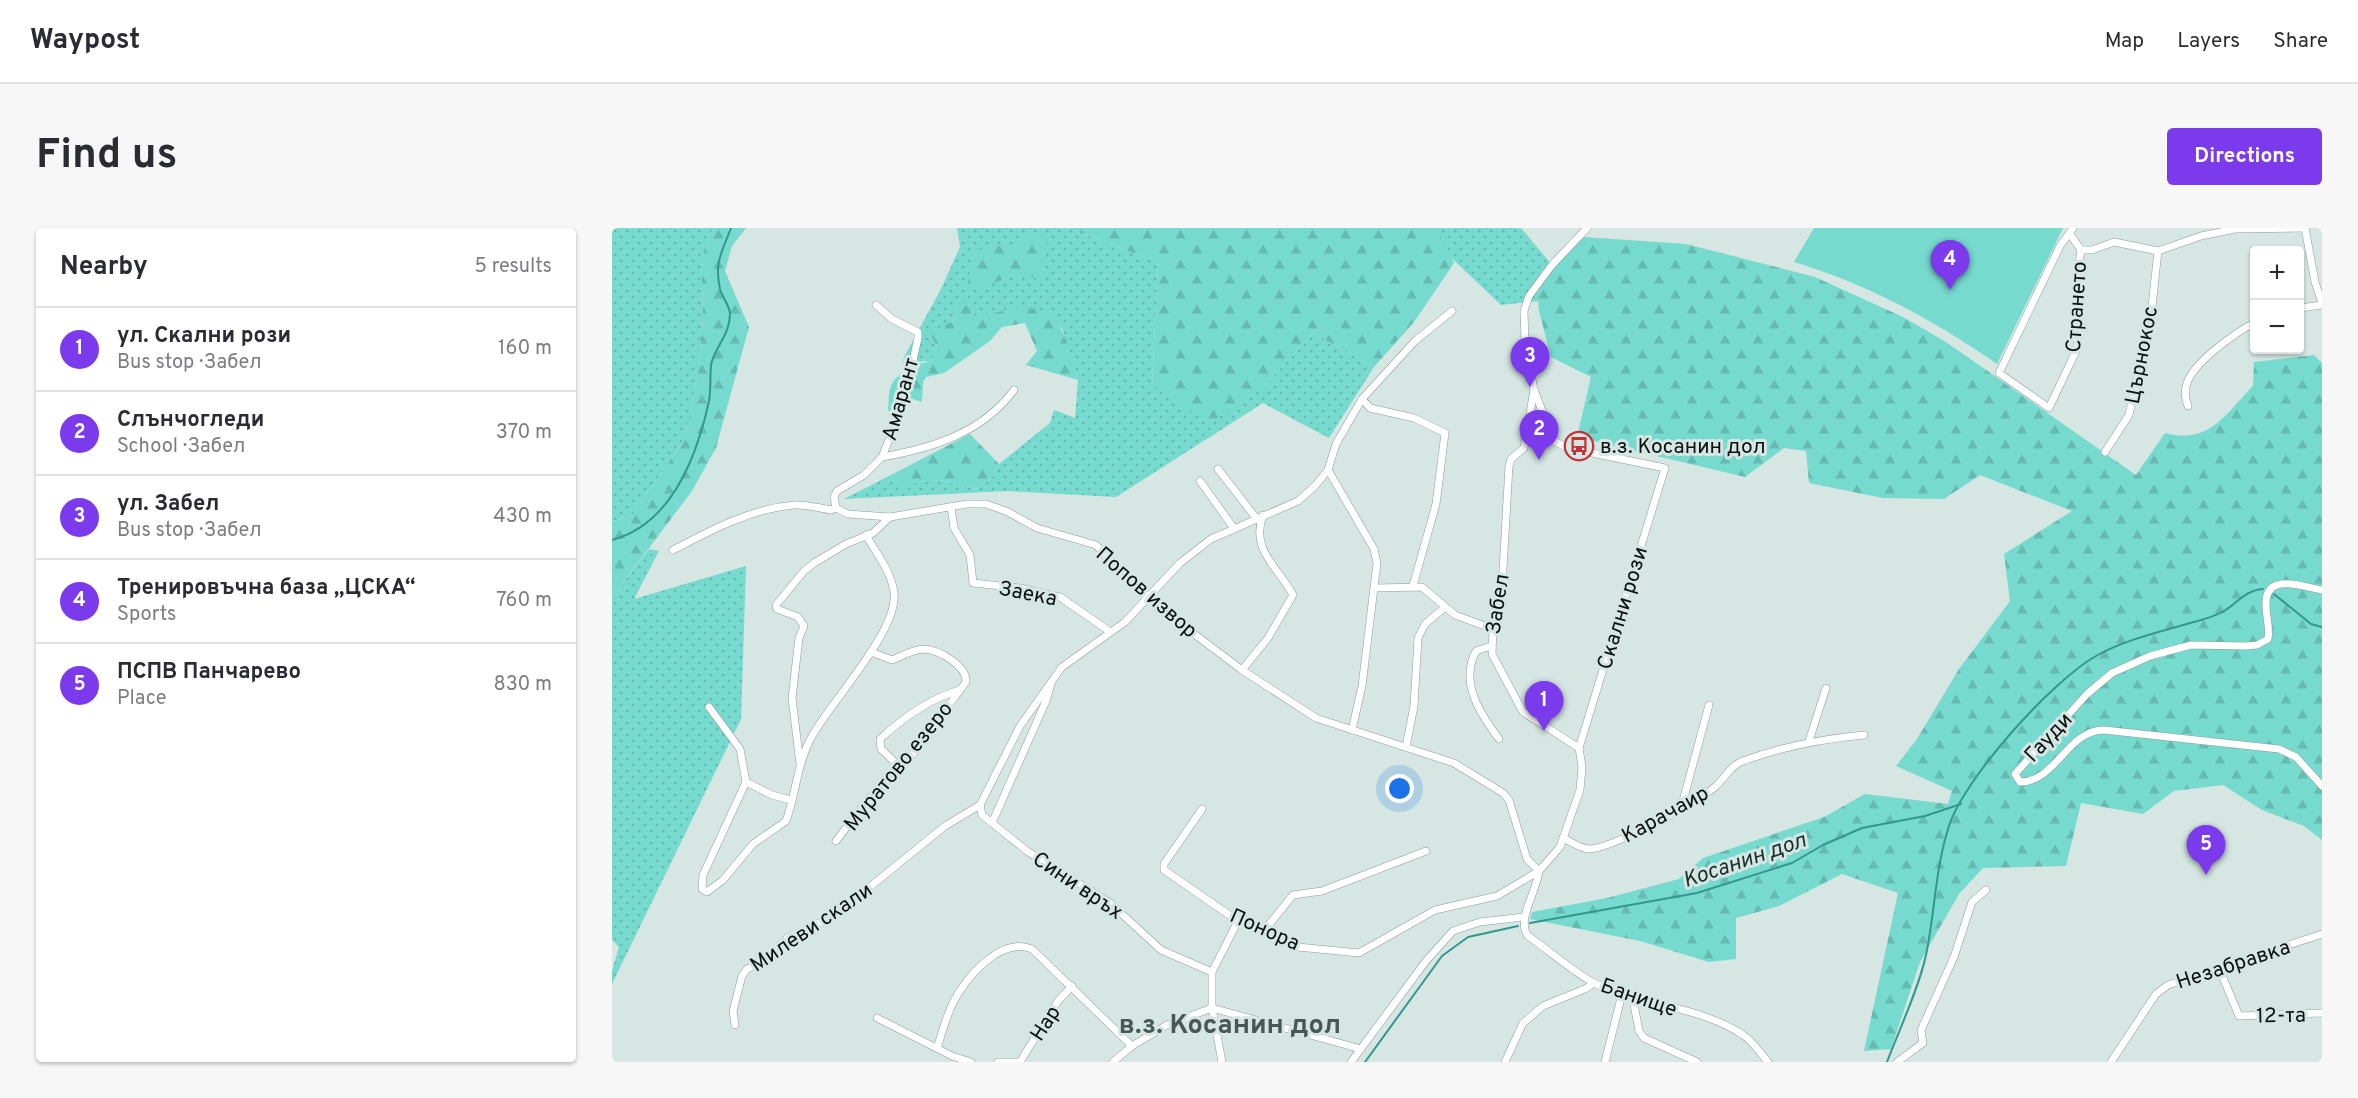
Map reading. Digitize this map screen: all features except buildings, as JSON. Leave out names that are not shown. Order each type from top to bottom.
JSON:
[{"type":"street","name":"Забел","points":[[1579,748],[1541,726],[1523,712],[1491,646],[1502,587],[1509,465],[1511,459],[1524,448],[1534,390],[1523,326],[1524,311],[1537,285],[1567,247],[1587,228]]},
{"type":"street","name":"Странето","points":[[2071,231],[2060,246],[1999,373],[2049,408],[2077,349],[2078,271],[2081,250],[2092,250],[2114,242],[2158,250],[2201,236],[2235,229],[2305,228]]},
{"type":"street","points":[[2304,307],[2322,304],[2314,282],[2305,228]]},
{"type":"street","points":[[2071,231],[2081,250]]},
{"type":"street","name":"Църнокос","points":[[2105,452],[2129,415],[2152,306],[2158,250]]},
{"type":"street","name":"Амарант","points":[[836,508],[834,500],[837,491],[864,475],[882,457],[903,405],[918,338],[918,332],[892,319],[876,304]]},
{"type":"street","points":[[992,823],[1051,684],[1062,667],[1109,631],[1125,622],[1180,563],[1211,539],[1233,527],[1298,501],[1328,470],[1336,444],[1362,399],[1415,341],[1452,311]]},
{"type":"street","points":[[2188,406],[2184,394],[2191,375],[2250,326]]},
{"type":"street","points":[[882,457],[933,446],[969,430],[986,420],[1002,406],[1014,390]]},
{"type":"street","name":"Скални рози","points":[[1534,390],[1554,441],[1568,448],[1665,468],[1579,748]]},
{"type":"street","points":[[1362,399],[1370,408],[1414,418],[1444,433],[1432,521],[1413,586]]},
{"type":"street","points":[[1218,469],[1260,517],[1261,549],[1293,595],[1268,638],[1242,670]]},
{"type":"street","points":[[1328,470],[1374,549],[1377,563],[1376,588],[1360,695],[1352,730]]},
{"type":"street","points":[[1200,482],[1233,527]]},
{"type":"street","name":"Попов извор","points":[[800,764],[792,698],[799,638],[804,626],[798,617],[777,609],[776,604],[814,562],[873,533],[890,517],[986,504],[1006,511],[1037,528],[1096,545],[1147,597],[1242,670],[1316,718],[1454,763],[1503,793],[1509,800],[1527,859],[1539,871]]},
{"type":"street","points":[[673,550],[716,527],[750,515],[793,505],[831,510],[836,508],[848,514],[890,517]]},
{"type":"street","name":"Заека","points":[[951,507],[954,528],[970,555],[972,583],[1020,588],[1060,597],[1109,631]]},
{"type":"street","points":[[710,707],[740,749],[746,782],[703,875],[702,889],[707,892],[719,885],[753,843],[786,821],[800,764],[811,737],[871,652],[891,614],[894,595],[888,573],[866,535]]},
{"type":"street","name":"Гауди","points":[[2322,590],[2283,583],[2270,588],[2265,606],[2268,639],[2264,642],[2246,646],[2191,645],[2150,656],[2112,673],[2087,694],[2015,774],[2020,782],[2032,781],[2078,738],[2095,730],[2104,730],[2279,749],[2296,757],[2322,786]]},
{"type":"street","points":[[1376,588],[1413,586],[1428,590],[1444,608],[1464,620],[1493,629]]},
{"type":"street","points":[[1407,747],[1414,706],[1418,638],[1425,624],[1444,608]]},
{"type":"street","points":[[1491,646],[1476,651],[1471,680],[1478,710],[1499,739]]},
{"type":"street","points":[[871,652],[892,660],[918,650],[933,651],[964,670],[966,682],[960,690],[902,719],[880,739],[881,749],[901,768]]},
{"type":"street","points":[[980,805],[1020,726],[1042,692],[1051,684]]},
{"type":"street","points":[[1809,741],[1827,688]]},
{"type":"street","name":"Муратово езеро","points":[[836,842],[868,799],[901,768],[960,690]]},
{"type":"street","points":[[1681,808],[1709,705]]},
{"type":"street","name":"Карачаир","points":[[1563,838],[1585,848],[1625,839],[1695,802],[1717,786],[1740,762],[1790,745],[1864,735]]},
{"type":"street","points":[[1350,1062],[1426,961],[1453,931],[1480,922],[1524,917],[1537,885],[1539,871],[1555,855],[1563,838],[1582,780],[1579,748]]},
{"type":"street","points":[[746,782],[772,795],[791,800]]},
{"type":"street","name":"Сини връх","points":[[980,805],[982,815],[1027,851],[1108,902],[1161,950],[1212,972]]},
{"type":"street","name":"Милеви скали","points":[[735,1025],[733,1011],[742,976],[747,969],[768,960],[787,938],[834,916],[945,826],[980,805]]},
{"type":"street","name":"Понора","points":[[1202,809],[1164,868],[1238,921],[1298,947],[1359,953],[1435,910],[1497,896],[1539,871]]},
{"type":"street","points":[[1263,932],[1293,895],[1322,891],[1426,851]]},
{"type":"street","points":[[1897,1062],[1923,1044],[1921,1030],[1954,957],[1972,903],[1986,890]]},
{"type":"street","name":"Банище","points":[[1524,917],[1524,928],[1528,936],[1593,983],[1633,999],[1724,1025],[1745,1036],[1768,1062]]},
{"type":"street","points":[[1222,1062],[1212,1008],[1212,972],[1238,921]]},
{"type":"street","name":"Незабравка","points":[[2111,1062],[2156,994],[2180,980],[2322,934]]},
{"type":"street","points":[[937,1048],[946,1019],[960,991],[988,960],[1005,949],[1026,946],[1072,986],[1132,1046]]},
{"type":"street","name":"12-та","points":[[2218,968],[2239,1016],[2322,1013]]},
{"type":"street","points":[[1504,1062],[1523,1023],[1543,1006],[1587,988],[1593,983]]},
{"type":"street","name":"Нар","points":[[1020,1062],[1058,1001],[1072,986]]},
{"type":"street","points":[[1605,1062],[1622,994]]},
{"type":"street","points":[[1633,999],[1639,1031],[1644,1038],[1697,1062]]},
{"type":"street","points":[[1113,1062],[1132,1046],[1167,1025],[1212,1008],[1361,1048]]},
{"type":"street","points":[[877,1018],[971,1062]]},
{"type":"street","points":[[998,1062],[1020,1062]]},
{"type":"green space","points":[[612,228],[713,228],[701,259],[703,318],[697,377],[684,440],[631,517],[612,521]]},
{"type":"green space","points":[[713,228],[746,228],[732,246],[725,271],[749,327],[716,448],[692,491],[612,597],[612,521],[631,517],[684,440],[697,377],[703,318],[701,259]]},
{"type":"green space","points":[[957,228],[1067,228],[1158,262],[1152,385],[1262,389],[1313,333],[1374,367],[1329,438],[1263,403],[1116,497],[1008,491],[844,499],[889,476],[899,484],[940,480],[977,489],[992,478],[999,464],[1050,423],[1054,410],[1075,418],[1078,380],[1062,328],[1033,308],[976,317],[963,303],[956,307],[954,321],[931,336],[937,346],[932,362],[923,361],[902,372],[904,357],[941,289],[960,247]]},
{"type":"green space","points":[[1067,228],[1431,228],[1440,235],[1454,263],[1414,322],[1374,367],[1313,333],[1262,389],[1209,423],[1152,385],[1158,262]]},
{"type":"green space","points":[[1420,228],[1521,228],[1552,265],[1538,301],[1501,305]]},
{"type":"green space","points":[[1814,228],[2063,228],[1997,364],[1924,318],[1874,292],[1794,262]]},
{"type":"green space","points":[[1030,231],[1048,240],[1040,266],[1046,284],[1028,275],[1013,276],[967,292],[972,251],[1006,245],[1018,246]]},
{"type":"green space","points":[[1584,237],[1686,244],[1815,277],[1903,317],[1946,342],[2136,475],[2165,433],[2181,436],[2194,435],[2205,431],[2225,416],[2253,386],[2254,362],[2314,355],[2322,363],[2322,840],[2304,826],[2262,810],[2223,785],[2174,791],[2143,814],[2081,803],[2066,866],[1983,868],[1959,894],[1920,962],[1891,1049],[1864,1051],[1898,893],[1842,874],[1779,906],[1736,918],[1736,959],[1709,962],[1640,941],[1530,919],[1532,912],[1607,898],[1679,879],[1703,858],[1824,817],[1865,794],[1948,804],[1952,791],[1896,766],[1917,739],[1959,669],[2010,601],[2004,554],[2072,511],[1980,475],[1944,499],[1883,498],[1809,483],[1806,451],[1784,448],[1745,477],[1577,437],[1591,377],[1551,357],[1539,311],[1537,285]]},
{"type":"green space","points":[[964,302],[976,317],[1032,308],[1052,317],[1069,347],[1078,380],[1026,365],[1037,351],[1025,323],[1002,327],[990,341],[944,373],[926,377],[923,382],[922,402],[906,397],[893,411],[888,411],[889,392],[894,381],[908,369],[932,362],[937,346],[931,336],[934,330],[954,321],[956,306]]},
{"type":"green space","points":[[970,434],[999,464],[992,478],[977,489],[940,480],[899,484],[889,476]]},
{"type":"green space","points":[[649,549],[659,551],[634,599],[746,566],[741,719],[612,984],[612,971],[619,947],[612,940],[612,597]]},
{"type":"waterway","points":[[612,540],[633,532],[651,519],[666,503],[689,465],[709,401],[711,365],[729,322],[730,311],[720,289],[718,264],[731,228]]},
{"type":"waterway","points":[[1887,1062],[1923,968],[1938,874],[1949,826],[1958,806],[1991,757],[2034,708],[2078,668],[2096,656],[2130,641],[2216,615],[2247,594],[2263,589]]},
{"type":"waterway","points":[[2274,594],[2311,624],[2322,627]]},
{"type":"waterway","name":"Косанин дол","points":[[1530,923],[1697,893],[1792,863],[1823,845],[1862,828],[1925,816],[1961,804]]},
{"type":"waterway","name":"Косанин дол","points":[[1365,1062],[1442,956],[1468,937],[1518,926]]},
{"type":"place","name":"Тренировъчна база „ЦСКА“","points":[[1950,290]]},
{"type":"place","name":"ул. Забел","points":[[1530,387]]},
{"type":"place","name":"в.з. Косанин дол","points":[[1579,446]]},
{"type":"place","name":"Слънчогледи","points":[[1539,460]]},
{"type":"place","name":"ул. Скални рози","points":[[1544,731]]},
{"type":"place","name":"ПСПВ Панчарево","points":[[2206,875]]},
{"type":"district","name":"в.з. Косанин дол","points":[[1230,1024]]}]
